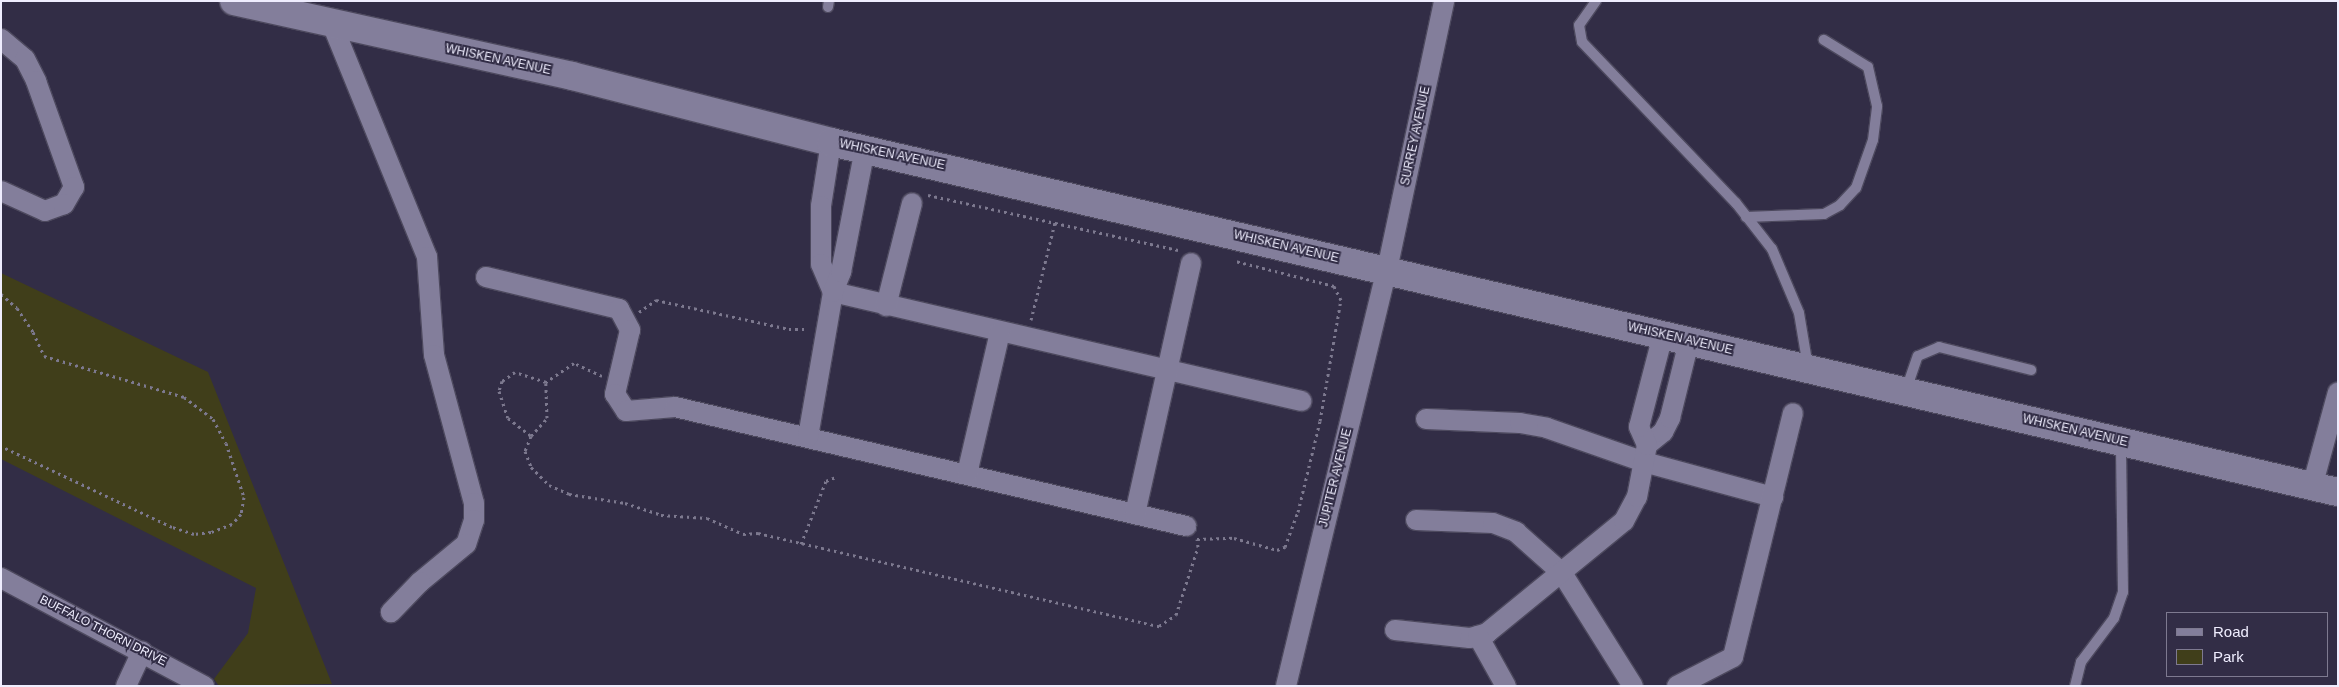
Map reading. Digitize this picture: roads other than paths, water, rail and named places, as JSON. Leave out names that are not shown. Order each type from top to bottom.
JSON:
[{"type":"street","name":"WHISKEN AVENUE","points":[[234,1],[572,76],[831,142],[1387,270],[1808,370],[2331,489]]},
{"type":"street","name":"SURREY AVENUE","points":[[1387,270],[1444,1]]},
{"type":"street","points":[[332,24],[427,257],[434,355],[474,503],[474,520],[466,544],[420,582],[391,612]]},
{"type":"street","points":[[1,39],[25,59],[36,80],[74,187],[64,204],[45,211],[1,191]]},
{"type":"street","points":[[831,142],[821,206],[821,264],[833,292]]},
{"type":"street","points":[[808,437],[828,334],[833,292],[841,272],[865,149]]},
{"type":"street","points":[[886,306],[912,203]]},
{"type":"street","points":[[1135,514],[1168,370],[1189,256]]},
{"type":"street","name":"JUPITER AVENUE","points":[[1286,686],[1387,270]]},
{"type":"street","points":[[486,277],[612,306],[629,323],[617,380],[617,402],[626,411],[675,407],[1135,514],[1191,533]]},
{"type":"street","points":[[833,292],[886,306],[1301,401]]},
{"type":"street","points":[[967,474],[1000,332]]},
{"type":"street","points":[[1395,630],[1447,637],[1478,636],[1562,573],[1624,521],[1637,497],[1646,454],[1639,426],[1650,381],[1676,338]]},
{"type":"street","points":[[1646,454],[1663,432],[1677,390],[1676,338]]},
{"type":"street","points":[[1650,381],[1677,390]]},
{"type":"street","points":[[2331,489],[2338,392]]},
{"type":"street","points":[[1677,686],[1733,657],[1793,412]]},
{"type":"street","points":[[1426,419],[1520,423],[1547,428],[1646,454],[1773,497]]},
{"type":"street","points":[[1416,520],[1493,523],[1516,532],[1562,573],[1633,686]]},
{"type":"street","name":"BUFFALO THORN DRIVE","points":[[1,578],[204,686]]},
{"type":"street","points":[[1478,636],[1506,686]]},
{"type":"street","points":[[126,686],[142,652]]},
{"type":"lane","points":[[1596,1],[1579,25],[1582,42],[1746,217],[1772,249],[1787,279],[1798,313],[1808,370]]},
{"type":"lane","points":[[1746,217],[1824,214],[1840,205],[1856,188],[1873,140],[1877,106],[1868,67],[1824,40]]},
{"type":"lane","points":[[1905,391],[1918,356],[1939,347],[2031,370]]},
{"type":"lane","points":[[2075,686],[2081,662],[2114,618],[2123,592],[2122,441]]}]
